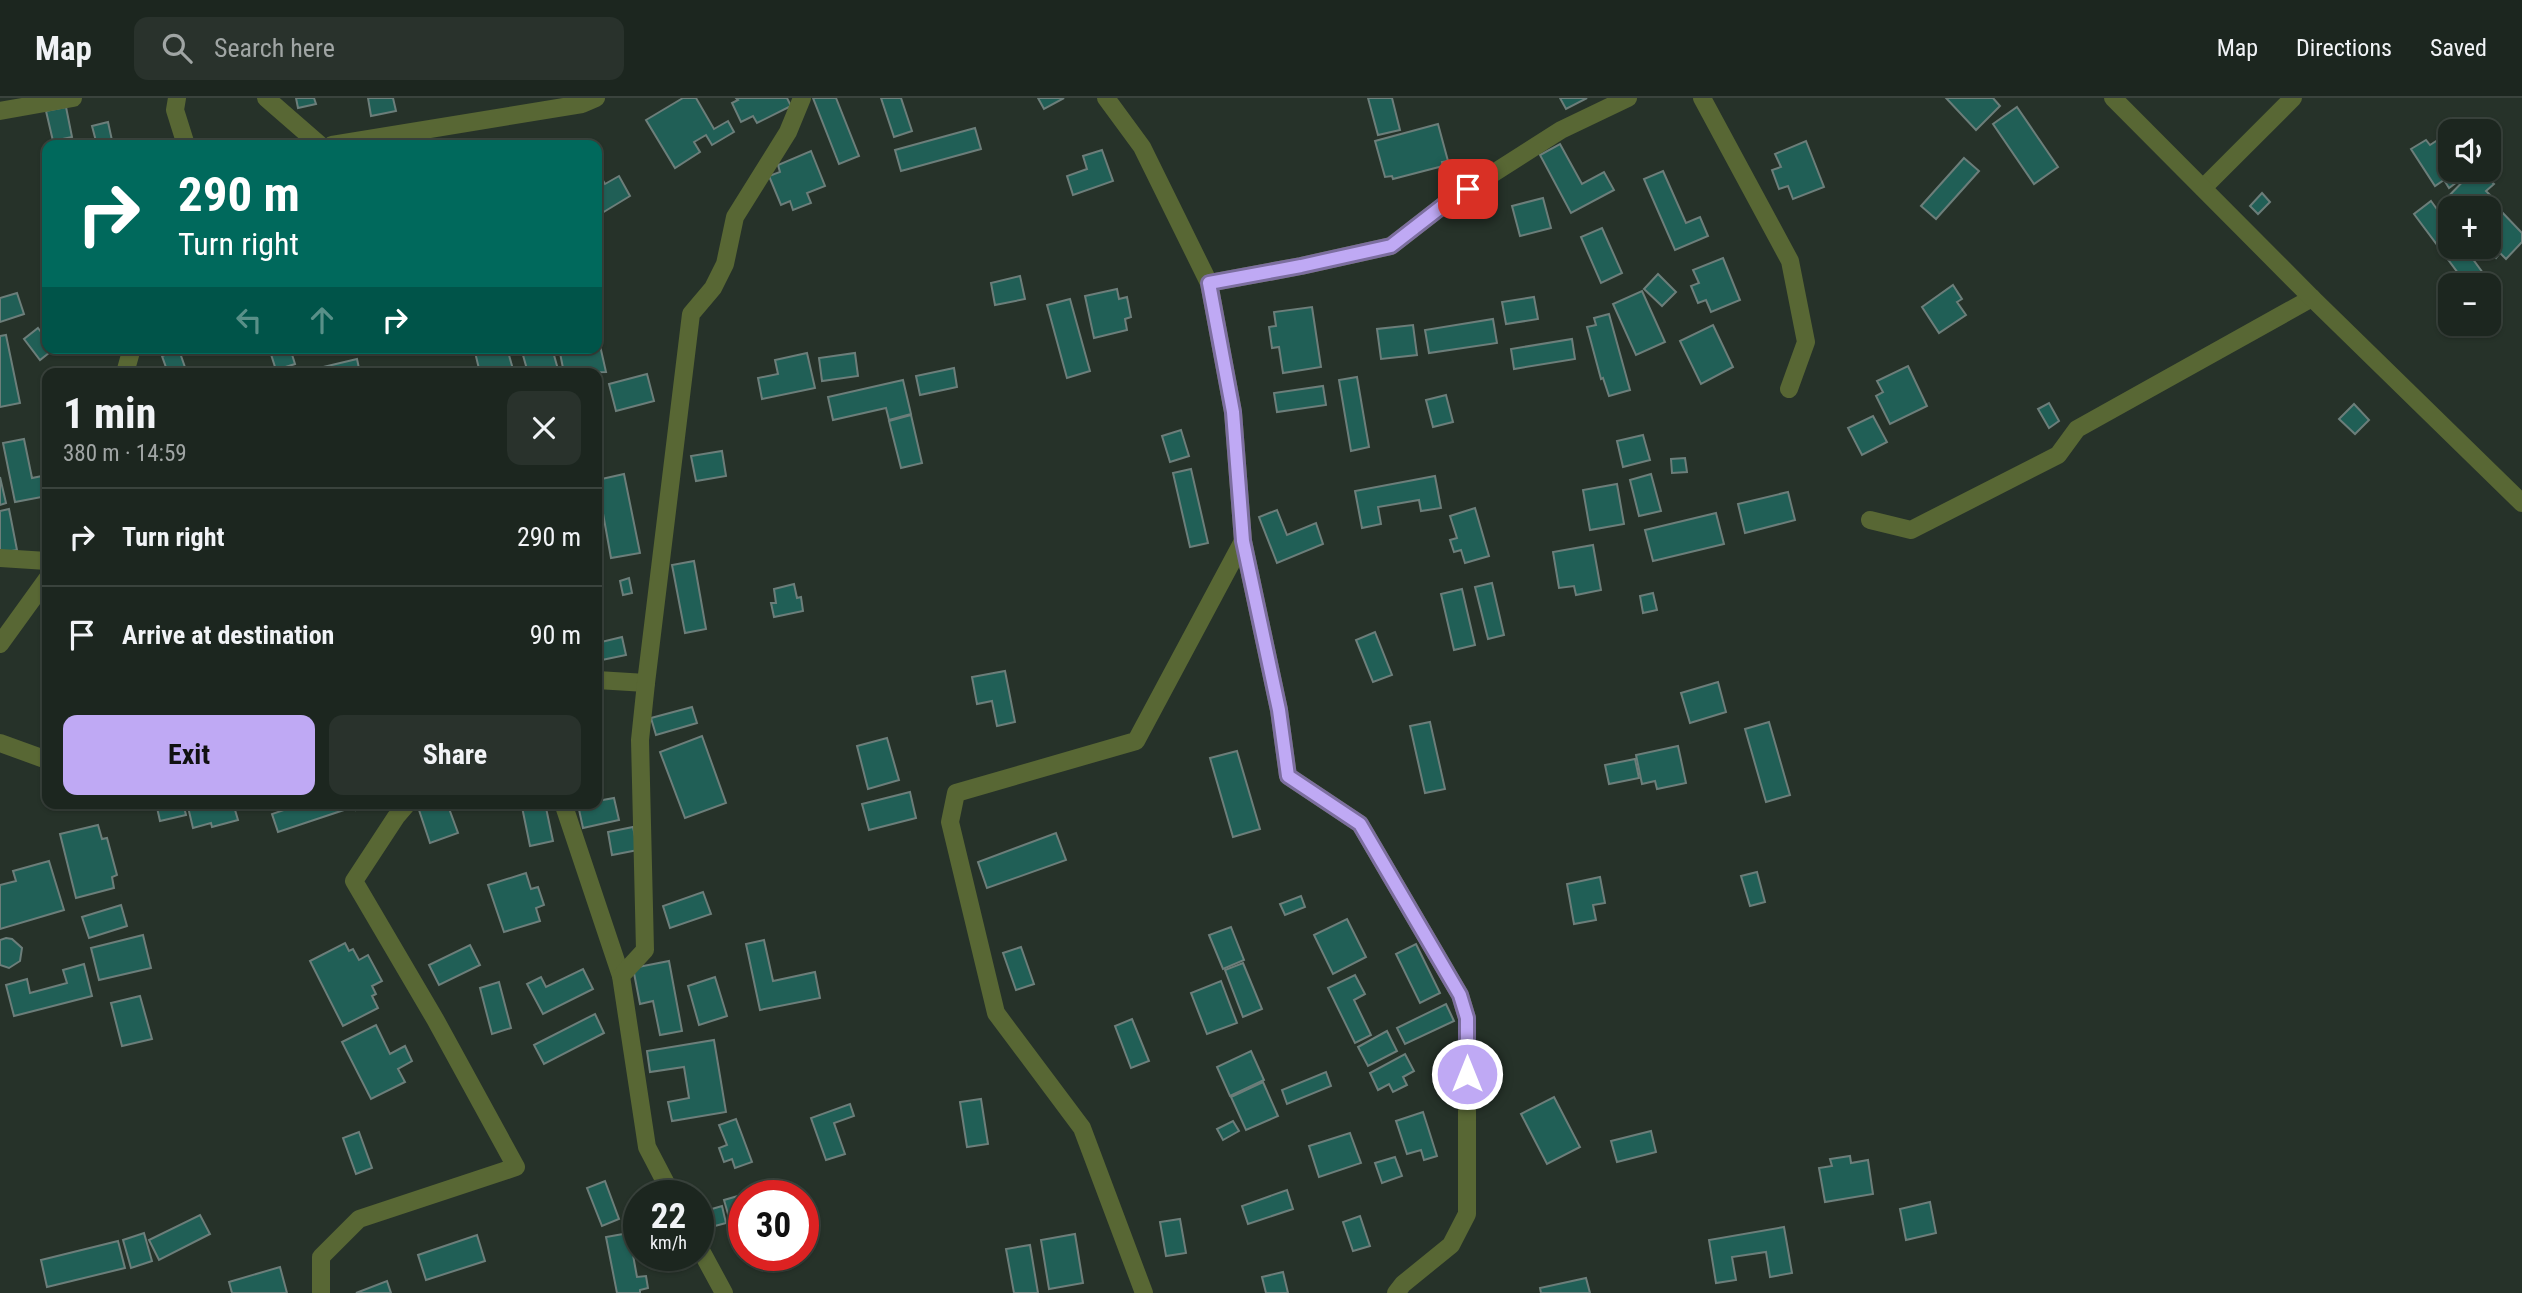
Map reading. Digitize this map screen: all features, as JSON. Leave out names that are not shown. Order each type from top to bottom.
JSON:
[{"type":"street","points":[[0,111],[73,98]]},
{"type":"street","points":[[177,98],[175,110],[184,140]]},
{"type":"street","points":[[266,98],[314,140]]},
{"type":"street","points":[[362,140],[582,104],[596,98]]},
{"type":"street","points":[[621,976],[645,950],[640,740],[691,314],[713,288],[725,264],[735,217],[788,132],[802,98]]},
{"type":"street","points":[[1106,98],[1142,147],[1209,283],[1233,412],[1243,541],[1279,710],[1288,776],[1360,824],[1460,995],[1467,1018],[1467,1214],[1451,1245],[1403,1284],[1396,1293]]},
{"type":"street","points":[[1209,283],[1391,246],[1445,204],[1561,130],[1628,98]]},
{"type":"street","points":[[1702,98],[1790,261],[1806,342],[1789,389]]},
{"type":"street","points":[[2113,98],[2522,503]]},
{"type":"street","points":[[2203,188],[2294,98]]},
{"type":"street","points":[[1870,520],[1911,530],[2058,455],[2077,429],[2312,298]]},
{"type":"street","points":[[1144,1293],[1082,1128],[996,1013],[950,822],[956,793],[1136,741],[1243,541]]},
{"type":"street","points":[[0,558],[42,561]]},
{"type":"street","points":[[0,644],[42,586]]},
{"type":"street","points":[[602,680],[646,683]]},
{"type":"street","points":[[0,743],[42,758]]},
{"type":"street","points":[[321,1293],[321,1257],[359,1219],[516,1167],[435,1019],[354,881],[403,809]]},
{"type":"street","points":[[565,809],[621,976],[647,1147],[664,1180]]},
{"type":"street","points":[[712,1271],[724,1293]]},
{"type":"building","points":[[296,98],[314,98],[316,104],[298,108]]},
{"type":"building","points":[[368,98],[393,98],[396,111],[371,116]]},
{"type":"building","points":[[683,98],[696,98],[714,129],[728,121],[734,132],[712,145],[706,135],[694,142],[700,152],[675,168],[646,120]]},
{"type":"building","points":[[736,98],[787,98],[791,106],[757,123],[753,116],[741,122],[732,103],[738,100]]},
{"type":"building","points":[[813,98],[836,98],[859,156],[839,164]]},
{"type":"building","points":[[881,98],[901,98],[912,131],[894,137]]},
{"type":"building","points":[[1038,98],[1064,98],[1044,109]]},
{"type":"building","points":[[1368,98],[1392,98],[1400,130],[1378,135]]},
{"type":"building","points":[[1560,98],[1587,98],[1566,109]]},
{"type":"building","points":[[1946,98],[1993,98],[2000,106],[1976,130]]},
{"type":"building","points":[[66,107],[72,137],[53,140],[46,111]]},
{"type":"building","points":[[2017,107],[2058,167],[2034,184],[1993,124]]},
{"type":"building","points":[[108,122],[112,140],[96,140],[92,126]]},
{"type":"building","points":[[1438,124],[1448,161],[1442,162],[1443,166],[1393,179],[1392,176],[1385,177],[1375,141]]},
{"type":"building","points":[[975,128],[981,149],[901,171],[895,150]]},
{"type":"building","points":[[2426,140],[2430,145],[2438,140],[2438,182],[2441,182],[2435,186],[2411,149]]},
{"type":"building","points":[[1806,141],[1824,187],[1793,199],[1788,186],[1779,189],[1772,170],[1781,167],[1775,154]]},
{"type":"building","points":[[1560,144],[1582,184],[1604,172],[1614,190],[1571,213],[1540,155]]},
{"type":"building","points":[[1102,150],[1113,181],[1073,195],[1067,176],[1087,169],[1083,156]]},
{"type":"building","points":[[811,151],[825,186],[807,193],[811,203],[793,210],[790,201],[781,205],[769,176],[780,172],[778,165]]},
{"type":"building","points":[[1964,158],[1979,171],[1936,219],[1921,206]]},
{"type":"building","points":[[1663,171],[1686,223],[1700,217],[1708,236],[1675,250],[1644,179]]},
{"type":"building","points":[[619,176],[630,196],[602,213],[602,179],[605,184]]},
{"type":"building","points":[[2445,182],[2457,182],[2449,188]]},
{"type":"building","points":[[2462,182],[2494,184],[2486,191],[2491,196],[2449,196]]},
{"type":"building","points":[[2262,193],[2270,202],[2258,214],[2250,206]]},
{"type":"building","points":[[1543,198],[1551,228],[1520,236],[1512,206]]},
{"type":"building","points":[[2431,201],[2438,211],[2438,246],[2414,214]]},
{"type":"building","points":[[2501,211],[2522,233],[2522,242],[2506,259],[2501,254]]},
{"type":"building","points":[[1602,228],[1622,273],[1601,283],[1581,237]]},
{"type":"building","points":[[1723,258],[1740,300],[1711,312],[1706,300],[1698,303],[1691,286],[1699,283],[1693,270]]},
{"type":"building","points":[[2448,259],[2473,259],[2483,273],[2458,273]]},
{"type":"building","points":[[1658,274],[1676,292],[1662,306],[1644,289]]},
{"type":"building","points":[[1020,276],[1025,299],[995,305],[991,283]]},
{"type":"building","points":[[1953,285],[1962,299],[1957,302],[1966,315],[1939,333],[1922,307]]},
{"type":"building","points":[[1117,289],[1119,299],[1127,297],[1131,317],[1125,319],[1127,330],[1094,338],[1085,296]]},
{"type":"building","points":[[1642,291],[1665,342],[1636,355],[1613,304]]},
{"type":"building","points":[[17,293],[24,314],[0,322],[0,298]]},
{"type":"building","points":[[1534,297],[1538,319],[1506,324],[1502,302]]},
{"type":"building","points":[[1070,299],[1090,371],[1067,378],[1047,305]]},
{"type":"building","points":[[1312,307],[1321,367],[1283,373],[1279,347],[1272,348],[1269,327],[1276,326],[1274,312]]},
{"type":"building","points":[[1609,314],[1630,390],[1609,396],[1603,378],[1601,379],[1587,327],[1596,325],[1594,318]]},
{"type":"building","points":[[1493,319],[1497,343],[1429,353],[1425,330]]},
{"type":"building","points":[[1413,325],[1417,355],[1381,359],[1377,329]]},
{"type":"building","points":[[1713,325],[1733,367],[1701,384],[1680,341]]},
{"type":"building","points":[[38,328],[42,333],[42,354],[48,354],[40,360],[24,339]]},
{"type":"building","points":[[6,335],[20,403],[0,407],[0,336]]},
{"type":"building","points":[[1572,339],[1575,359],[1514,369],[1511,349]]},
{"type":"building","points":[[807,353],[815,388],[762,399],[758,378],[778,374],[775,360]]},
{"type":"building","points":[[855,353],[858,376],[822,381],[819,358]]},
{"type":"building","points":[[180,354],[185,368],[166,368],[162,356]]},
{"type":"building","points":[[271,354],[292,354],[295,364],[275,368]]},
{"type":"building","points":[[475,354],[509,354],[513,368],[479,368]]},
{"type":"building","points":[[523,354],[554,354],[558,368],[527,368]]},
{"type":"building","points":[[560,354],[602,354],[606,372],[602,372],[602,368],[563,368]]},
{"type":"building","points":[[357,359],[359,368],[319,368]]},
{"type":"building","points":[[1908,366],[1927,406],[1890,424],[1876,396],[1883,392],[1877,381]]},
{"type":"building","points":[[954,368],[957,387],[920,395],[916,376]]},
{"type":"building","points":[[647,374],[654,401],[616,411],[609,384]]},
{"type":"building","points":[[1357,377],[1369,447],[1351,451],[1339,380]]},
{"type":"building","points":[[903,380],[911,414],[889,420],[886,408],[833,420],[828,397]]},
{"type":"building","points":[[1323,386],[1326,405],[1277,412],[1274,393]]},
{"type":"building","points":[[1446,395],[1453,422],[1433,427],[1426,400]]},
{"type":"building","points":[[2049,403],[2059,421],[2049,428],[2038,409]]},
{"type":"building","points":[[2354,404],[2369,420],[2355,434],[2339,419]]},
{"type":"building","points":[[911,415],[922,463],[901,468],[889,421]]},
{"type":"building","points":[[1873,416],[1887,442],[1862,455],[1848,428]]},
{"type":"building","points":[[1181,430],[1189,456],[1170,462],[1162,436]]},
{"type":"building","points":[[1643,435],[1650,460],[1623,467],[1617,441]]},
{"type":"building","points":[[24,439],[32,478],[42,476],[42,497],[15,502],[3,443]]},
{"type":"building","points":[[722,451],[726,476],[696,481],[691,456]]},
{"type":"building","points":[[1685,458],[1687,472],[1672,473],[1671,459]]},
{"type":"building","points":[[1191,469],[1208,543],[1190,547],[1173,473]]},
{"type":"building","points":[[624,474],[640,553],[611,558],[602,508],[602,479]]},
{"type":"building","points":[[1651,474],[1661,511],[1639,516],[1630,480]]},
{"type":"building","points":[[1435,476],[1441,508],[1421,511],[1419,500],[1378,507],[1381,524],[1362,528],[1355,491]]},
{"type":"building","points":[[0,477],[6,503],[0,505]]},
{"type":"building","points":[[1617,484],[1624,524],[1590,530],[1583,490]]},
{"type":"building","points":[[1788,492],[1795,520],[1745,533],[1738,504]]},
{"type":"building","points":[[1475,508],[1489,556],[1465,563],[1461,550],[1454,552],[1450,540],[1457,538],[1450,516]]},
{"type":"building","points":[[9,509],[17,550],[0,553],[0,511]]},
{"type":"building","points":[[1277,510],[1287,535],[1316,523],[1323,544],[1277,563],[1259,517]]},
{"type":"building","points":[[1716,513],[1724,544],[1653,561],[1645,530]]},
{"type":"building","points":[[1593,545],[1601,590],[1576,595],[1574,586],[1559,588],[1553,552]]},
{"type":"building","points":[[694,561],[706,629],[685,633],[672,565]]},
{"type":"building","points":[[629,578],[632,593],[623,595],[620,581]]},
{"type":"building","points":[[1492,583],[1504,635],[1488,639],[1475,587]]},
{"type":"building","points":[[794,584],[797,598],[801,597],[803,611],[774,617],[771,603],[776,603],[774,589]]},
{"type":"building","points":[[1462,589],[1475,645],[1454,650],[1441,594]]},
{"type":"building","points":[[1653,593],[1657,610],[1643,613],[1640,596]]},
{"type":"building","points":[[1375,632],[1392,675],[1373,682],[1356,640]]},
{"type":"building","points":[[622,637],[626,655],[602,660],[602,642]]},
{"type":"building","points":[[1005,671],[1015,722],[997,726],[992,701],[977,704],[972,677]]},
{"type":"building","points":[[1718,682],[1726,712],[1690,723],[1681,693]]},
{"type":"building","points":[[692,707],[697,723],[656,735],[651,718]]},
{"type":"building","points":[[1430,722],[1445,789],[1425,793],[1410,726]]},
{"type":"building","points":[[1769,722],[1790,795],[1766,802],[1745,729]]},
{"type":"building","points":[[702,736],[726,803],[685,818],[660,752]]},
{"type":"building","points":[[887,738],[899,780],[868,789],[857,746]]},
{"type":"building","points":[[1678,746],[1686,783],[1657,789],[1655,781],[1642,784],[1636,755]]},
{"type":"building","points":[[1237,751],[1260,829],[1233,837],[1210,758]]},
{"type":"building","points":[[1635,759],[1639,778],[1609,784],[1605,765]]},
{"type":"building","points":[[910,792],[916,818],[869,830],[862,804]]},
{"type":"building","points":[[614,798],[619,820],[583,828],[579,809],[602,809],[602,800]]},
{"type":"building","points":[[157,809],[184,809],[186,815],[160,821]]},
{"type":"building","points":[[188,809],[235,809],[238,820],[212,827],[211,823],[193,828]]},
{"type":"building","points":[[287,809],[347,809],[278,832],[272,814]]},
{"type":"building","points":[[419,809],[449,809],[458,833],[430,843]]},
{"type":"building","points":[[522,809],[546,809],[553,841],[530,846]]},
{"type":"building","points":[[98,825],[102,839],[107,838],[117,875],[112,877],[114,888],[76,898],[60,834]]},
{"type":"building","points":[[633,827],[638,850],[612,855],[608,832]]},
{"type":"building","points":[[1056,833],[1066,860],[987,888],[978,862]]},
{"type":"building","points":[[49,861],[64,910],[0,929],[0,885],[16,881],[13,871]]},
{"type":"building","points":[[1757,872],[1765,902],[1750,906],[1741,876]]},
{"type":"building","points":[[526,873],[531,889],[538,887],[544,905],[536,908],[540,921],[504,932],[488,885]]},
{"type":"building","points":[[1600,877],[1605,903],[1593,905],[1596,920],[1574,924],[1567,884]]},
{"type":"building","points":[[703,892],[711,914],[670,928],[663,906]]},
{"type":"building","points":[[1301,896],[1305,907],[1285,915],[1280,904]]},
{"type":"building","points":[[121,905],[127,926],[89,938],[82,917]]},
{"type":"building","points":[[1347,919],[1366,957],[1333,974],[1314,935]]},
{"type":"building","points":[[1231,927],[1244,960],[1223,969],[1209,935]]},
{"type":"building","points":[[143,935],[151,968],[99,980],[91,948]]},
{"type":"building","points":[[12,939],[22,948],[20,961],[9,968],[0,965],[0,940]]},
{"type":"building","points":[[764,940],[773,981],[815,972],[820,998],[760,1010],[746,944]]},
{"type":"building","points":[[345,943],[349,951],[353,949],[359,960],[368,955],[382,981],[372,986],[376,994],[372,996],[378,1008],[343,1026],[310,961]]},
{"type":"building","points":[[1416,944],[1440,993],[1420,1003],[1396,954]]},
{"type":"building","points":[[470,945],[480,965],[439,985],[429,965]]},
{"type":"building","points":[[1021,947],[1034,984],[1016,990],[1003,953]]},
{"type":"building","points":[[669,961],[682,1031],[660,1035],[653,1001],[640,1004],[633,968]]},
{"type":"building","points":[[1243,963],[1262,1009],[1243,1017],[1225,970]]},
{"type":"building","points":[[84,964],[92,996],[14,1016],[6,985],[27,979],[30,993],[67,983],[63,970]]},
{"type":"building","points":[[583,969],[593,989],[543,1014],[527,984],[541,977],[546,987]]},
{"type":"building","points":[[1355,975],[1365,994],[1354,1000],[1371,1035],[1355,1043],[1328,988]]},
{"type":"building","points":[[715,977],[727,1016],[699,1025],[688,986]]},
{"type":"building","points":[[1221,981],[1237,1023],[1207,1034],[1191,993]]},
{"type":"building","points":[[499,982],[511,1028],[492,1034],[480,988]]},
{"type":"building","points":[[140,996],[152,1039],[122,1046],[111,1003]]},
{"type":"building","points":[[1446,1004],[1454,1021],[1405,1044],[1397,1028]]},
{"type":"building","points":[[595,1014],[604,1033],[544,1064],[534,1045]]},
{"type":"building","points":[[1132,1019],[1149,1061],[1131,1068],[1115,1026]]},
{"type":"building","points":[[376,1025],[390,1054],[405,1046],[412,1061],[398,1069],[405,1082],[371,1099],[342,1042]]},
{"type":"building","points":[[1387,1031],[1397,1051],[1368,1066],[1358,1047]]},
{"type":"building","points":[[714,1040],[726,1112],[672,1121],[668,1102],[689,1098],[684,1067],[650,1072],[647,1051]]},
{"type":"building","points":[[1251,1051],[1264,1080],[1230,1096],[1217,1067]]},
{"type":"building","points":[[1405,1054],[1414,1071],[1403,1077],[1407,1085],[1393,1092],[1389,1084],[1378,1090],[1370,1073]]},
{"type":"building","points":[[1326,1072],[1331,1086],[1287,1104],[1282,1090]]},
{"type":"building","points":[[1263,1082],[1278,1116],[1246,1130],[1231,1097]]},
{"type":"building","points":[[1554,1097],[1580,1147],[1547,1164],[1521,1114]]},
{"type":"building","points":[[981,1099],[988,1144],[967,1147],[960,1102]]},
{"type":"building","points":[[850,1104],[854,1116],[834,1123],[845,1154],[826,1160],[811,1118]]},
{"type":"building","points":[[1423,1112],[1437,1156],[1424,1160],[1421,1150],[1407,1154],[1396,1121]]},
{"type":"building","points":[[736,1119],[752,1162],[735,1168],[732,1159],[724,1162],[719,1148],[727,1145],[719,1125]]},
{"type":"building","points":[[1233,1121],[1239,1131],[1223,1140],[1217,1129]]},
{"type":"building","points":[[1651,1131],[1656,1152],[1617,1162],[1611,1141]]},
{"type":"building","points":[[359,1132],[372,1168],[356,1174],[343,1138]]},
{"type":"building","points":[[1350,1133],[1361,1163],[1319,1177],[1309,1146]]},
{"type":"building","points":[[1850,1156],[1851,1163],[1868,1160],[1873,1194],[1825,1202],[1819,1168],[1832,1166],[1830,1159]]},
{"type":"building","points":[[1395,1157],[1402,1176],[1382,1183],[1375,1163]]},
{"type":"building","points":[[605,1181],[619,1219],[602,1226],[587,1188]]},
{"type":"building","points":[[1287,1190],[1293,1209],[1248,1224],[1242,1206]]},
{"type":"building","points":[[1930,1202],[1936,1233],[1906,1240],[1900,1209]]},
{"type":"building","points":[[722,1206],[726,1223],[714,1226],[714,1208]]},
{"type":"building","points":[[200,1215],[210,1234],[159,1260],[149,1240]]},
{"type":"building","points":[[1360,1216],[1370,1246],[1353,1251],[1343,1222]]},
{"type":"building","points":[[1180,1219],[1186,1253],[1166,1256],[1160,1222]]},
{"type":"building","points":[[1784,1227],[1792,1273],[1770,1277],[1766,1252],[1732,1257],[1736,1280],[1716,1283],[1709,1240]]},
{"type":"building","points":[[144,1233],[152,1261],[131,1268],[123,1240]]},
{"type":"building","points":[[623,1234],[623,1271],[636,1271],[637,1277],[646,1276],[648,1288],[640,1290],[640,1293],[617,1293],[606,1237]]},
{"type":"building","points":[[1075,1234],[1083,1283],[1049,1289],[1041,1240]]},
{"type":"building","points":[[477,1235],[485,1261],[426,1280],[418,1255]]},
{"type":"building","points":[[118,1241],[125,1268],[47,1287],[41,1260]]},
{"type":"building","points":[[1030,1245],[1038,1293],[1014,1293],[1006,1249]]},
{"type":"building","points":[[280,1267],[287,1293],[232,1293],[229,1282]]},
{"type":"building","points":[[1283,1272],[1288,1293],[1266,1293],[1262,1277]]},
{"type":"building","points":[[1586,1278],[1590,1293],[1541,1293],[1540,1288]]},
{"type":"building","points":[[387,1281],[391,1293],[356,1293]]},
{"type":"route","points":[[1467,1074],[1467,1018],[1460,995],[1378,852],[1360,824],[1288,776],[1279,710],[1243,541],[1233,412],[1209,283],[1391,246],[1468,189]]}]
